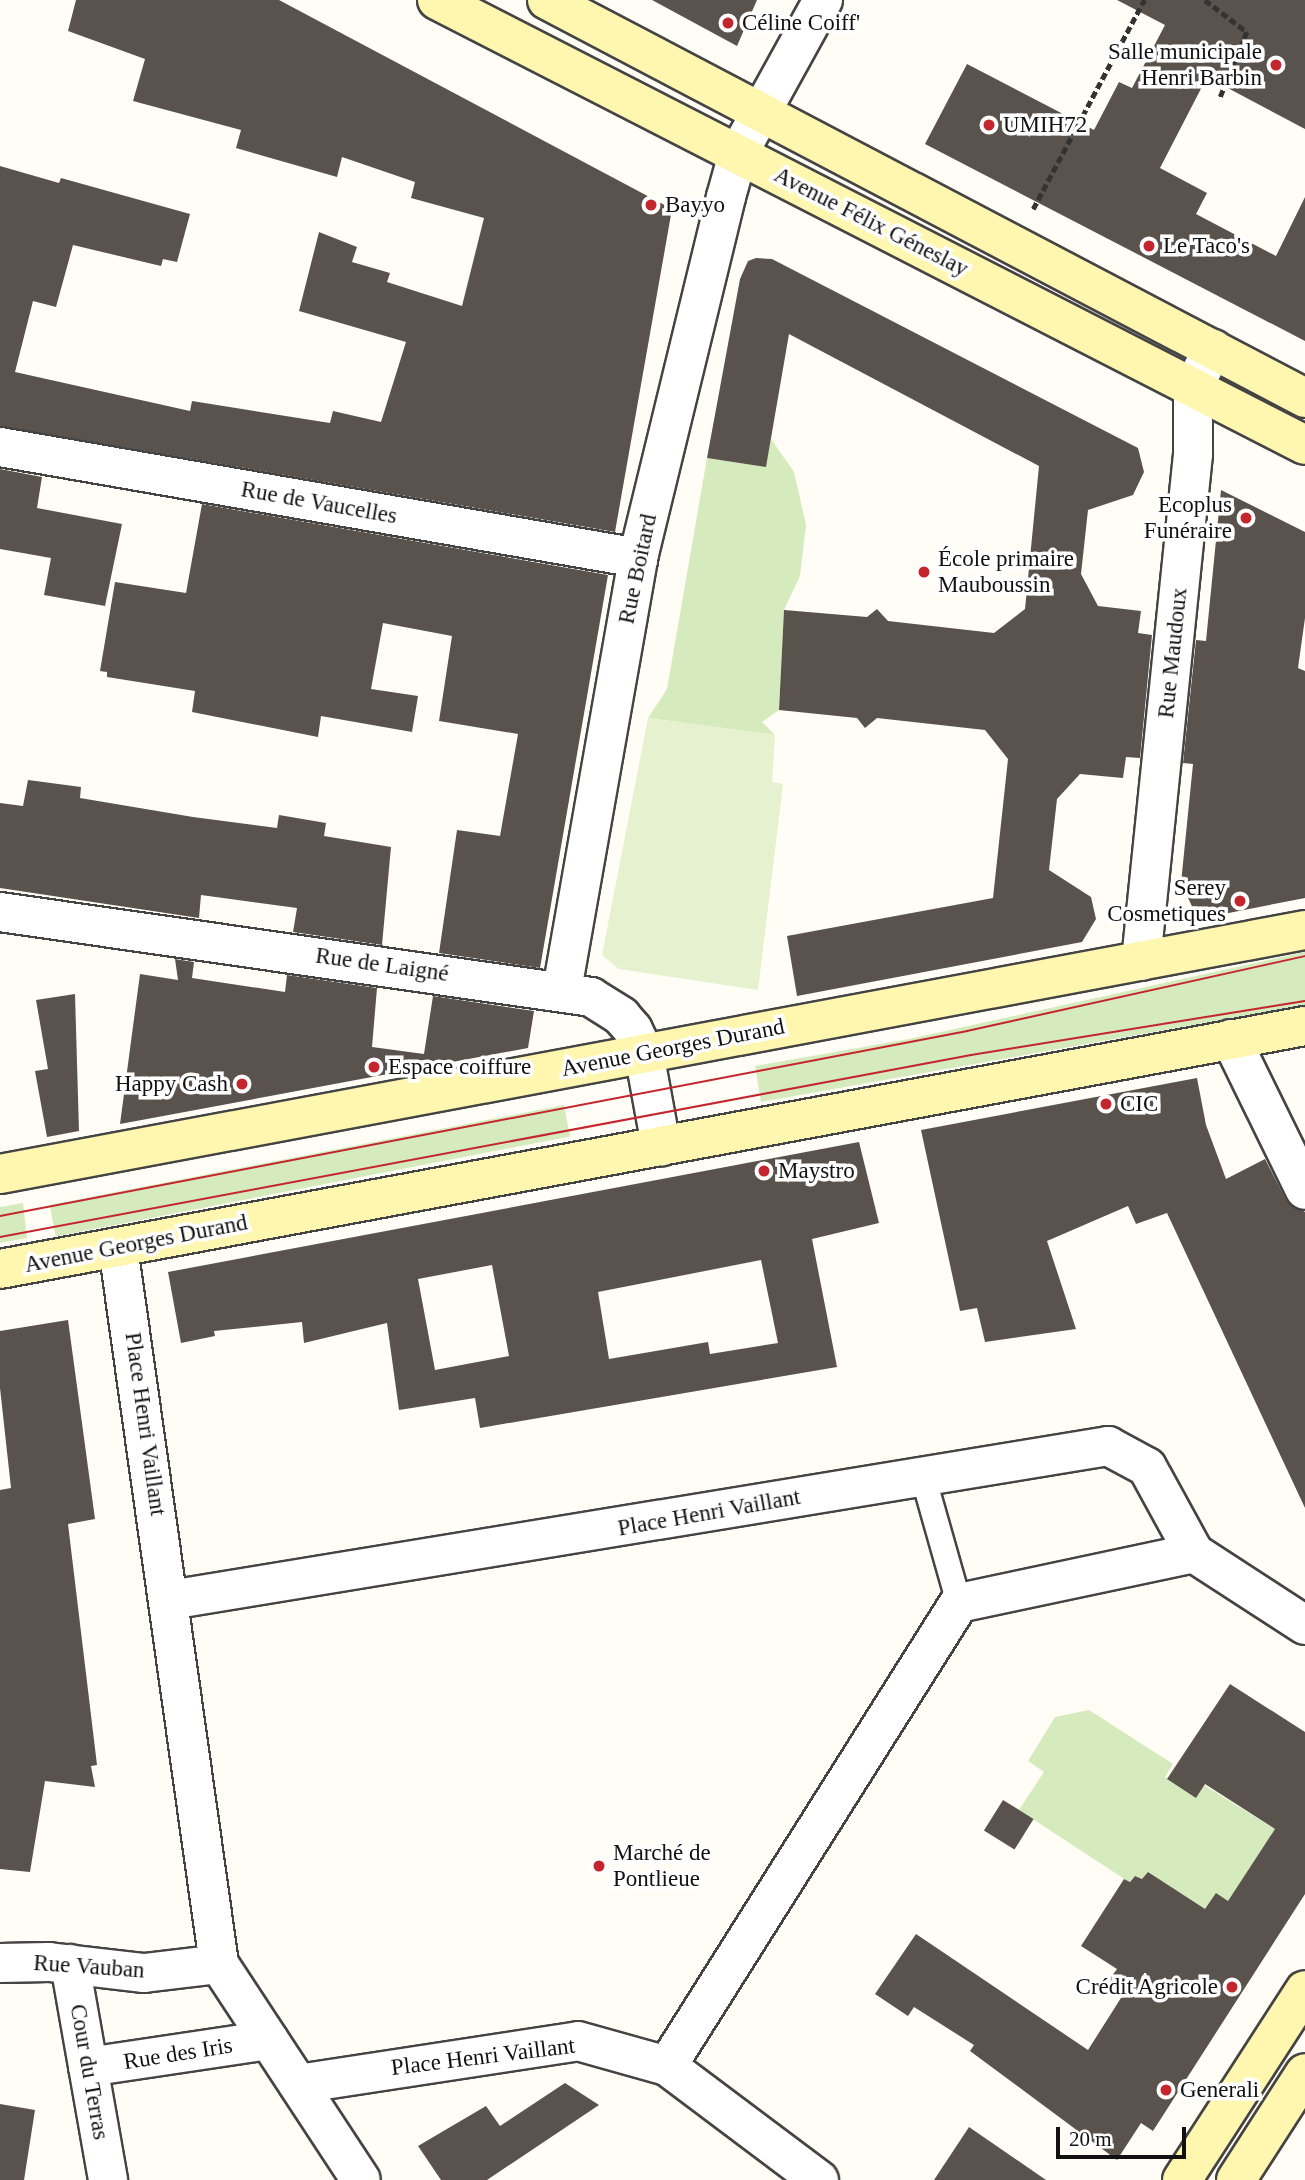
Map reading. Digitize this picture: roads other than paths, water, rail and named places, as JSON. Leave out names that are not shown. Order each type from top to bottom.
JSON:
[{"type":"main road","name":"Avenue Félix Géneslay","points":[[437,0],[1305,444]]},
{"type":"main road","name":"Avenue Félix Géneslay","points":[[547,0],[1305,398]]},
{"type":"main road","name":"Avenue Georges Durand","points":[[0,1174],[1305,930]]},
{"type":"main road","name":"Avenue Georges Durand","points":[[0,1269],[1305,1026]]},
{"type":"main road","points":[[1182,2180],[1305,1990]]},
{"type":"main road","points":[[1236,2180],[1305,2073]]},
{"type":"street","name":"Rue Boitard","points":[[562,990],[638,558],[738,154],[823,0]]},
{"type":"street","name":"Rue Maudoux","points":[[1141,961],[1194,454],[1193,387],[1213,349]]},
{"type":"street","name":"Rue de Vaucelles","points":[[0,447],[638,558]]},
{"type":"street","name":"Rue de Laigné","points":[[0,912],[562,990],[591,997],[621,1016],[644,1053],[661,1146]]},
{"type":"street","points":[[1231,1040],[1305,1190]]},
{"type":"street","name":"Place Henri Vaillant","points":[[118,1247],[170,1600],[219,1964]]},
{"type":"street","name":"Place Henri Vaillant","points":[[170,1600],[1108,1446],[1147,1467],[1194,1553],[1305,1625]]},
{"type":"street","points":[[667,2066],[959,1602],[1194,1553]]},
{"type":"street","name":"Rue Vauban","points":[[0,1963],[70,1964],[144,1973],[219,1964]]},
{"type":"street","name":"Cour du Terras","points":[[70,1964],[108,2180]]},
{"type":"street","name":"Rue des Iris","points":[[219,1964],[360,2180]]},
{"type":"street","name":"Rue des Iris","points":[[88,2067],[269,2040]]},
{"type":"street","name":"Place Henri Vaillant","points":[[298,2084],[578,2042],[667,2066],[819,2180]]},
{"type":"lane","points":[[923,1476],[959,1602]]},
{"type":"tram line","points":[[0,1216],[967,1031],[1305,956]]},
{"type":"tram line","points":[[0,1237],[971,1055],[1305,1001]]},
{"type":"place","name":"Céline Coiff'","points":[[728,23]]},
{"type":"place","name":"Salle municipale Henri Barbin","points":[[1276,65]]},
{"type":"place","name":"UMIH72","points":[[989,125]]},
{"type":"place","name":"Bayyo","points":[[651,205]]},
{"type":"place","name":"Le Taco's","points":[[1149,246]]},
{"type":"place","name":"Ecoplus Funéraire","points":[[1246,518]]},
{"type":"place","name":"École primaire Mauboussin","points":[[924,572]]},
{"type":"place","name":"Serey Cosmetiques","points":[[1240,901]]},
{"type":"place","name":"Espace coiffure","points":[[374,1067]]},
{"type":"place","name":"Happy Cash","points":[[242,1084]]},
{"type":"place","name":"CIC","points":[[1106,1104]]},
{"type":"place","name":"Maystro","points":[[764,1171]]},
{"type":"place","name":"Marché de Pontlieue","points":[[599,1866]]},
{"type":"place","name":"Crédit Agricole","points":[[1232,1987]]},
{"type":"place","name":"Generali","points":[[1166,2090]]}]
